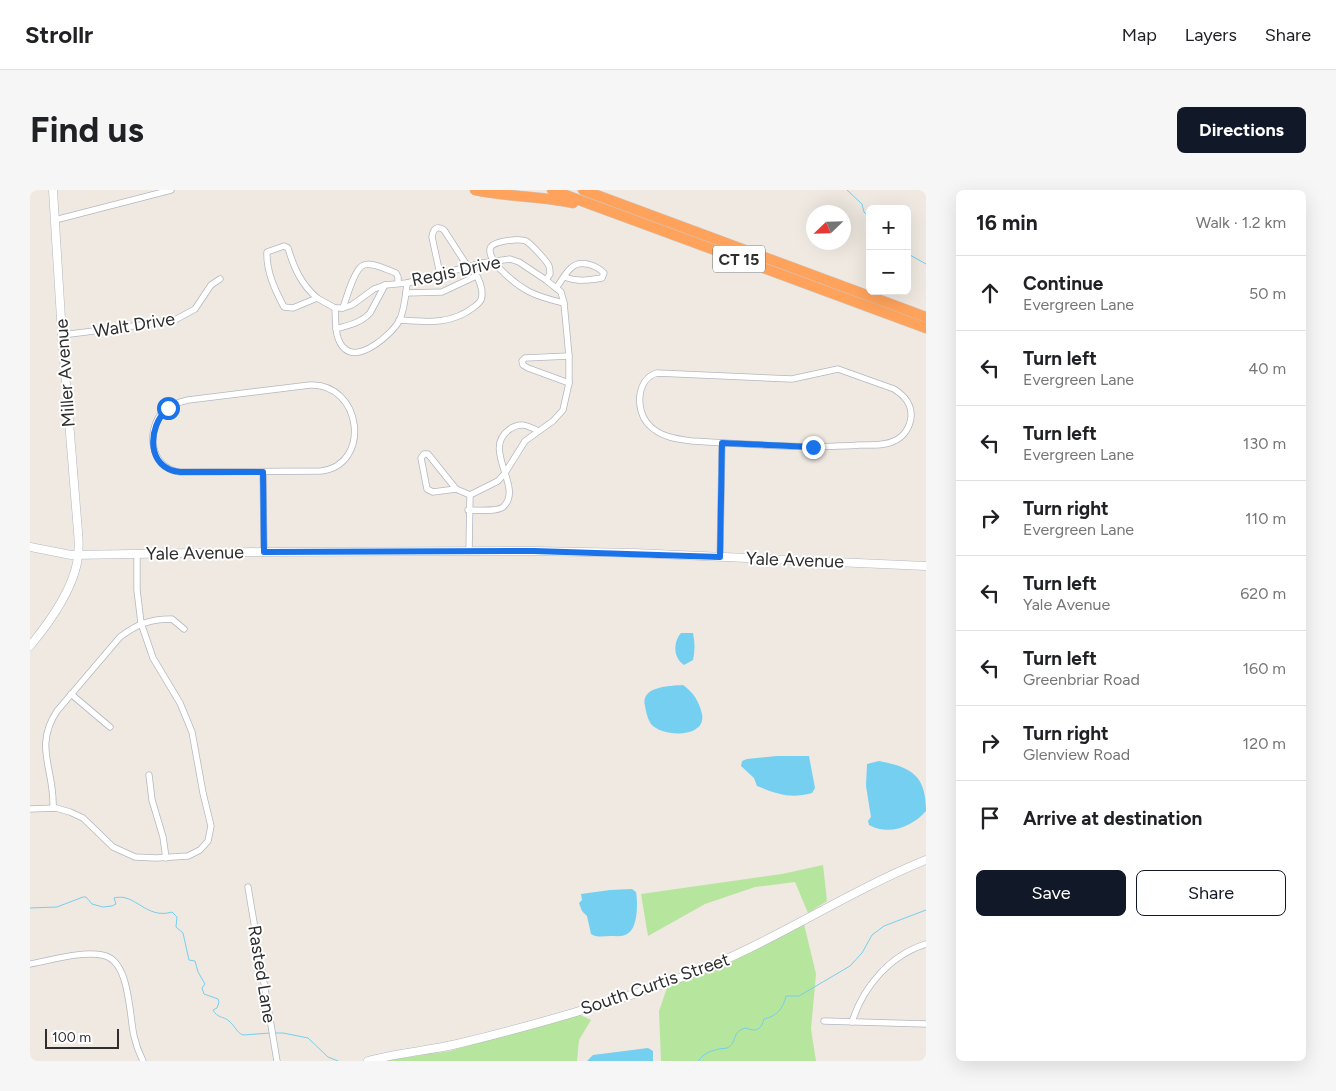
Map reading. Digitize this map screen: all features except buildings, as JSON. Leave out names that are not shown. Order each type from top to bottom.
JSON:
[{"type":"highway","points":[[481,190],[488,193],[561,201],[601,212],[617,214]]},
{"type":"highway","name":"CT 15","points":[[552,190],[926,328]]},
{"type":"highway","name":"CT 15","points":[[583,190],[926,317]]},
{"type":"street","name":"Miller Avenue","points":[[53,190],[62,335],[78,532],[78,555]]},
{"type":"street","points":[[55,220],[171,190]]},
{"type":"street","points":[[399,320],[437,322],[450,320],[467,313],[482,299],[483,294],[476,276],[444,230],[437,228],[433,231],[432,237],[440,274]]},
{"type":"street","points":[[546,280],[550,274],[549,266],[527,241],[517,239],[495,244],[490,250],[493,262],[520,287],[536,295],[564,303]]},
{"type":"street","name":"Regis Drive","points":[[317,298],[293,308],[284,307],[273,283],[267,260],[267,252],[284,246],[288,248],[300,279],[307,290],[335,308],[352,305],[374,289],[385,284],[407,282],[510,259],[546,280],[561,292],[564,303],[569,356],[569,383],[563,410],[553,422],[525,441],[498,481],[470,495]]},
{"type":"street","points":[[556,288],[569,269],[575,264],[589,264],[600,268],[604,273],[602,278],[596,279],[576,280],[565,277]]},
{"type":"street","points":[[343,308],[355,275],[364,265],[372,265],[396,273],[398,282]]},
{"type":"street","points":[[406,293],[442,292],[476,276]]},
{"type":"street","name":"Walt Drive","points":[[62,335],[173,321],[195,309],[211,286],[220,279]]},
{"type":"street","points":[[335,308],[336,329],[341,343],[346,350],[357,352],[375,345],[384,338],[399,320],[407,282]]},
{"type":"street","points":[[336,329],[366,317],[385,284]]},
{"type":"street","points":[[569,356],[525,358],[522,361],[523,365],[528,368],[569,383]]},
{"type":"street","points":[[838,369],[894,389],[908,401],[910,410],[909,426],[899,438],[885,444],[823,448],[722,443],[677,439],[648,425],[641,413],[640,395],[643,383],[651,375],[663,373],[792,379],[838,369]]},
{"type":"street","points":[[317,384],[331,389],[344,398],[349,405],[354,423],[352,448],[340,465],[327,470],[263,472],[173,471],[160,463],[156,457],[153,441],[155,425],[168,408],[188,400],[317,384]]},
{"type":"street","points":[[468,510],[499,510],[504,506],[509,499],[509,489],[500,461],[500,443],[505,432],[515,425],[525,424],[538,431]]},
{"type":"street","points":[[720,557],[722,443]]},
{"type":"street","points":[[456,489],[433,492],[427,489],[420,458],[424,454],[428,454],[456,489],[470,495],[468,510],[469,552]]},
{"type":"street","points":[[263,472],[264,552]]},
{"type":"street","name":"Yale Avenue","points":[[30,547],[62,554],[78,555],[264,552],[634,553],[926,566]]},
{"type":"street","points":[[30,810],[54,808],[83,818],[113,846],[135,857],[166,858],[188,856],[200,850],[208,840],[211,826],[195,745],[187,718],[153,658],[141,623],[136,590],[137,554]]},
{"type":"street","points":[[30,646],[49,621],[65,594],[74,574],[78,555]]},
{"type":"street","points":[[54,808],[45,739],[49,723],[120,637],[141,623],[157,619],[172,619],[184,629]]},
{"type":"street","points":[[71,694],[110,727]]},
{"type":"street","points":[[149,775],[152,800],[163,837],[166,858]]},
{"type":"street","name":"South Curtis Street","points":[[368,1061],[455,1044],[558,1017],[687,976],[730,959],[854,892],[926,860]]},
{"type":"street","name":"Rasted Lane","points":[[248,887],[277,1061]]},
{"type":"street","points":[[852,1022],[857,1005],[880,973],[900,957],[926,944]]},
{"type":"street","points":[[30,964],[89,954],[105,955],[116,961],[124,974],[134,1037],[143,1061]]},
{"type":"street","points":[[824,1022],[926,1024]]},
{"type":"green space","points":[[823,865],[827,901],[808,913],[795,882],[755,887],[705,904],[648,936],[641,894],[782,874]]},
{"type":"green space","points":[[804,924],[816,974],[811,1029],[816,1061],[661,1061],[659,1011],[668,985],[728,963]]},
{"type":"green space","points":[[578,1014],[591,1020],[579,1040],[577,1061],[382,1061],[450,1051]]},
{"type":"water","points":[[681,633],[693,633],[694,640],[693,660],[684,665],[680,662],[675,650]]},
{"type":"water","points":[[683,685],[693,694],[697,701],[702,714],[702,722],[698,728],[683,733],[665,732],[657,729],[651,724],[647,716],[645,699],[647,694],[657,688]]},
{"type":"water","points":[[777,756],[809,756],[815,788],[812,793],[790,796],[757,786],[754,778],[741,766],[742,761],[747,759]]},
{"type":"water","points":[[879,761],[908,770],[920,781],[925,799],[926,811],[920,817],[907,825],[892,830],[884,830],[869,825],[868,821],[871,817],[866,786],[867,764]]},
{"type":"water","points":[[632,889],[636,892],[637,909],[631,931],[619,936],[591,934],[587,916],[582,911],[579,903],[582,900],[581,894]]},
{"type":"water","points":[[648,1048],[653,1051],[653,1061],[587,1061],[593,1055]]},
{"type":"waterway","points":[[847,190],[862,204],[866,214]]},
{"type":"waterway","points":[[911,256],[926,264]]},
{"type":"waterway","points":[[30,908],[57,907],[83,897],[86,897],[92,904],[103,907],[112,906],[116,904],[114,898],[121,897],[135,902],[148,910],[163,913],[172,912],[177,917],[176,927],[183,933],[189,960],[195,961],[198,972],[205,984],[202,988],[204,994],[218,999],[217,1008],[213,1010],[215,1013],[229,1021],[243,1035],[271,1033]]},
{"type":"waterway","points":[[698,1061],[707,1053],[730,1046],[736,1034],[741,1030],[760,1028],[764,1019],[773,1016],[779,1011],[786,996],[799,996],[850,966],[862,953],[872,935],[884,926],[926,910]]},
{"type":"waterway","points":[[274,1033],[308,1038],[328,1057],[338,1061]]},
{"type":"route","points":[[168,408],[159,418],[153,433],[156,457],[166,468],[180,472],[263,472],[264,552],[534,551],[720,557],[722,443],[813,447]]}]
